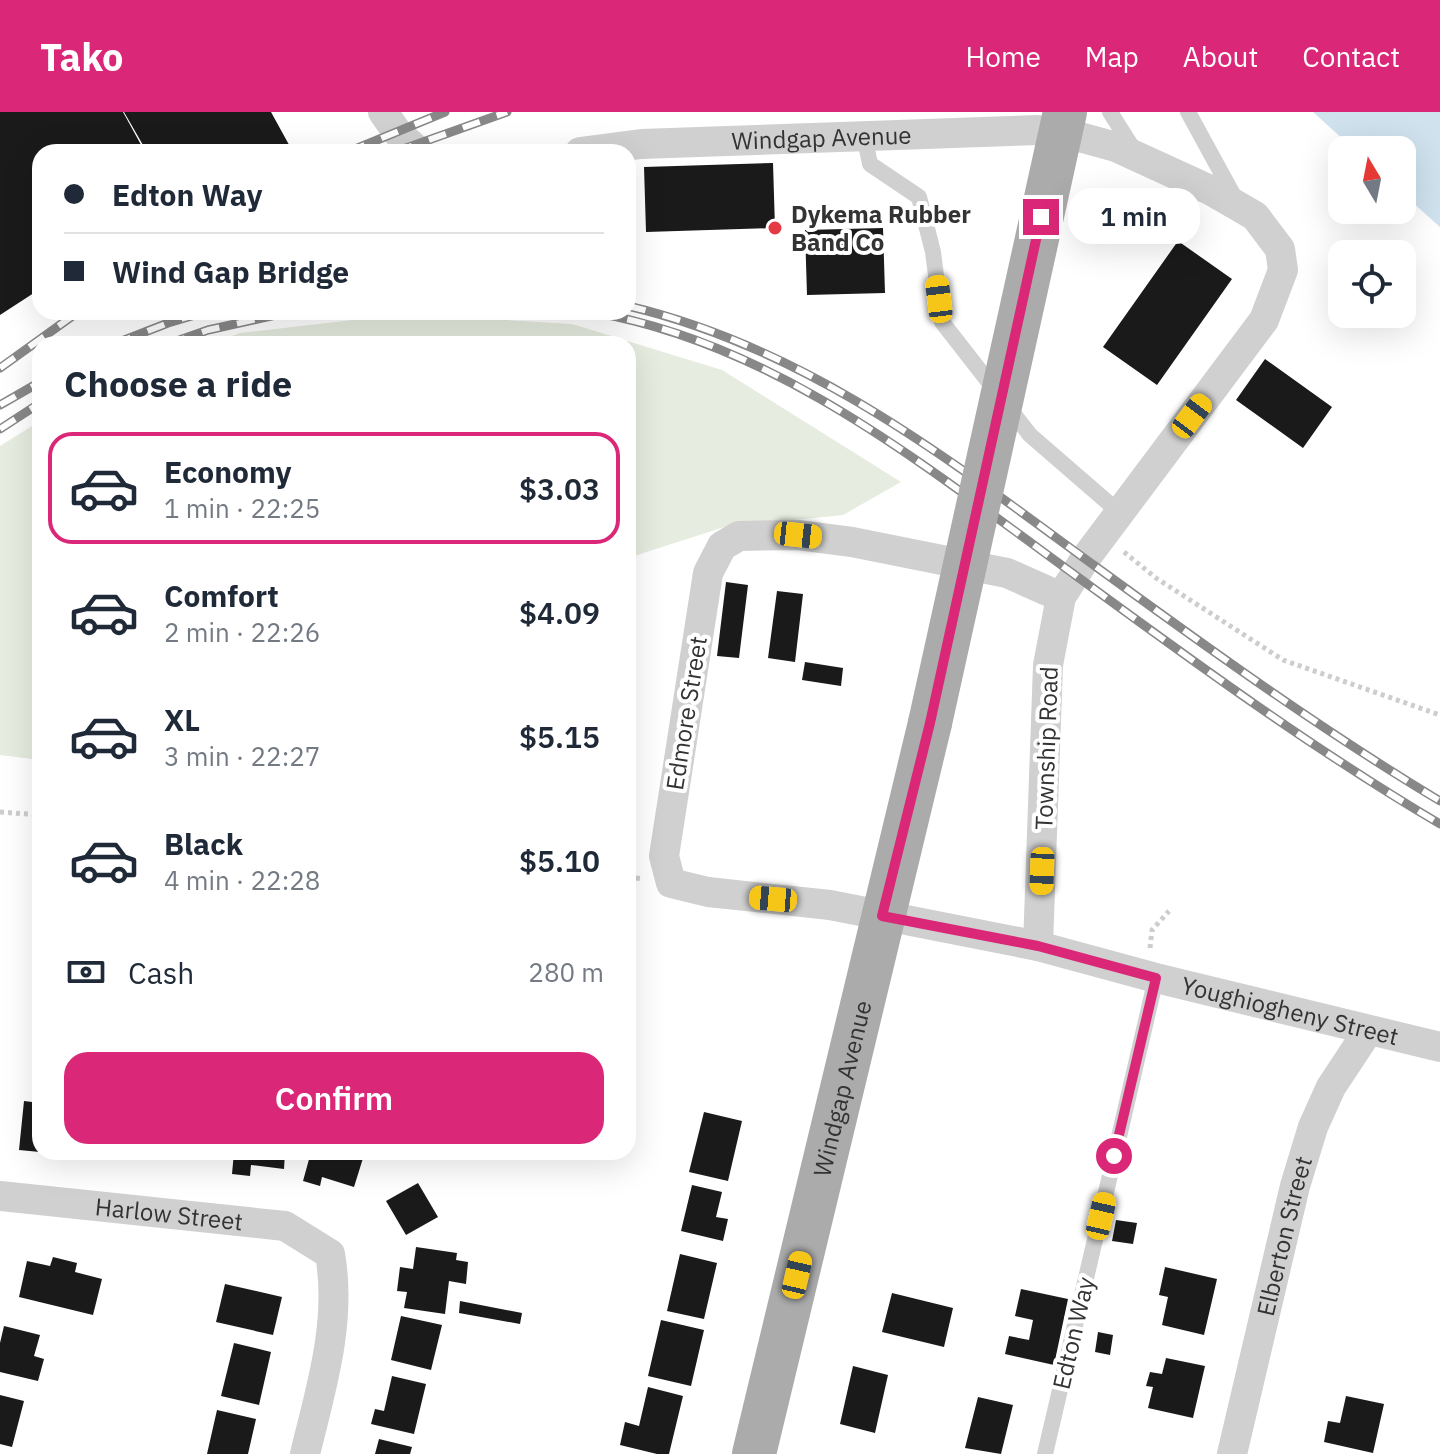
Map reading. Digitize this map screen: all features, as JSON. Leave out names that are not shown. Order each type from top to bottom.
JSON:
[{"type":"main road","name":"Windgap Avenue","points":[[754,1454],[930,723],[1065,112]]},
{"type":"street","points":[[383,112],[410,144]]},
{"type":"street","name":"Windgap Avenue","points":[[636,145],[864,135],[929,123],[1038,130],[1116,147],[1210,190],[1255,216],[1280,249],[1283,270],[1264,320],[1085,559]]},
{"type":"street","name":"Edmore Street","points":[[671,883],[664,856],[666,842],[708,573],[722,546],[739,536],[767,535],[852,542],[1007,573],[1061,597]]},
{"type":"street","name":"Township Road","points":[[1038,946],[1048,665],[1061,597],[1085,559]]},
{"type":"street","name":"Youghiogheny Street","points":[[671,883],[708,892],[830,905],[1038,946],[1440,1047]]},
{"type":"street","name":"Elberton Street","points":[[1232,1454],[1295,1186],[1313,1127],[1331,1087],[1368,1031]]},
{"type":"street","name":"Harlow Street","points":[[0,1196],[285,1226],[330,1254],[335,1284],[332,1341],[305,1454]]},
{"type":"lane","points":[[1110,112],[1139,158]]},
{"type":"lane","points":[[1188,112],[1239,206]]},
{"type":"lane","points":[[864,135],[870,164],[919,197],[933,252],[942,322],[1030,435],[1112,524]]},
{"type":"lane","name":"Edton Way","points":[[1045,1454],[1156,978]]},
{"type":"path","points":[[1112,524],[1156,578],[1283,660],[1440,715]]},
{"type":"path","points":[[0,812],[32,814]]},
{"type":"path","points":[[1156,978],[1150,950],[1152,930],[1169,911]]},
{"type":"shaded area","points":[[352,320],[505,320],[572,324],[611,336],[232,336]]},
{"type":"shaded area","points":[[636,344],[722,370],[901,482],[843,515],[724,527],[636,555]]},
{"type":"shaded area","points":[[32,426],[32,759],[0,755],[0,446]]},
{"type":"water","points":[[1313,112],[1440,112],[1440,227],[1416,206],[1416,136],[1340,136]]},
{"type":"building","points":[[0,112],[123,112],[141,144],[32,144],[32,294],[0,315]]},
{"type":"building","points":[[124,112],[271,112],[289,144],[142,144]]},
{"type":"building","points":[[773,163],[775,228],[646,232],[644,167]]},
{"type":"building","points":[[883,228],[885,293],[807,295],[805,230]]},
{"type":"building","points":[[1178,241],[1232,279],[1157,385],[1103,347]]},
{"type":"building","points":[[1265,359],[1332,407],[1303,448],[1236,400]]},
{"type":"building","points":[[726,582],[748,585],[739,658],[717,656]]},
{"type":"building","points":[[777,591],[803,594],[795,662],[768,658]]},
{"type":"building","points":[[805,662],[843,668],[841,686],[802,680]]},
{"type":"building","points":[[24,1101],[32,1102],[32,1151],[19,1150]]},
{"type":"building","points":[[704,1112],[742,1121],[728,1181],[689,1172]]},
{"type":"building","points":[[233,1160],[285,1160],[284,1169],[251,1165],[250,1176],[232,1174]]},
{"type":"building","points":[[309,1160],[362,1160],[354,1187],[322,1177],[320,1186],[303,1181]]},
{"type":"building","points":[[418,1183],[438,1217],[406,1235],[386,1201]]},
{"type":"building","points":[[692,1185],[722,1192],[716,1217],[728,1219],[723,1241],[681,1231]]},
{"type":"building","points":[[1116,1220],[1137,1223],[1133,1244],[1112,1241]]},
{"type":"building","points":[[416,1247],[457,1253],[456,1260],[468,1262],[466,1284],[449,1281],[445,1314],[404,1308],[407,1292],[397,1291],[400,1267],[413,1269]]},
{"type":"building","points":[[680,1254],[717,1263],[704,1319],[667,1311]]},
{"type":"building","points":[[53,1257],[77,1263],[75,1272],[102,1279],[93,1315],[19,1297],[27,1261],[50,1266]]},
{"type":"building","points":[[1165,1267],[1217,1279],[1204,1335],[1162,1325],[1168,1297],[1159,1295]]},
{"type":"building","points":[[225,1284],[282,1297],[273,1335],[216,1322]]},
{"type":"building","points":[[1021,1289],[1068,1299],[1054,1365],[1005,1354],[1009,1336],[1029,1340],[1033,1320],[1015,1316]]},
{"type":"building","points":[[892,1293],[953,1308],[944,1347],[882,1332]]},
{"type":"building","points":[[460,1301],[522,1313],[520,1324],[459,1313]]},
{"type":"building","points":[[401,1316],[442,1325],[431,1370],[391,1360]]},
{"type":"building","points":[[661,1320],[704,1330],[691,1386],[648,1376]]},
{"type":"building","points":[[4,1326],[40,1335],[34,1356],[44,1359],[38,1381],[0,1372],[0,1343]]},
{"type":"building","points":[[1098,1332],[1113,1335],[1110,1355],[1095,1352]]},
{"type":"building","points":[[234,1343],[271,1352],[259,1405],[221,1396]]},
{"type":"building","points":[[1166,1358],[1205,1366],[1193,1418],[1148,1408],[1153,1387],[1146,1386],[1150,1372],[1162,1374]]},
{"type":"building","points":[[853,1366],[888,1375],[875,1433],[840,1424]]},
{"type":"building","points":[[392,1376],[426,1384],[414,1434],[371,1424],[375,1409],[384,1411]]},
{"type":"building","points":[[648,1387],[683,1396],[669,1454],[620,1445],[625,1422],[639,1426]]},
{"type":"building","points":[[0,1395],[24,1401],[12,1447],[0,1444]]},
{"type":"building","points":[[1346,1396],[1384,1404],[1373,1453],[1324,1442],[1328,1421],[1340,1423]]},
{"type":"building","points":[[978,1397],[1013,1405],[1001,1454],[965,1448]]},
{"type":"building","points":[[217,1410],[256,1419],[248,1454],[207,1454]]},
{"type":"building","points":[[379,1439],[412,1447],[410,1454],[375,1454]]},
{"type":"railway","points":[[367,144],[445,112]]},
{"type":"railway","points":[[417,144],[507,112]]},
{"type":"railway","points":[[636,308],[694,325],[757,350],[817,379],[874,412],[985,486],[1265,687],[1440,801]]},
{"type":"railway","points":[[45,336],[67,320]]},
{"type":"railway","points":[[135,336],[178,320]]},
{"type":"railway","points":[[191,336],[253,320]]},
{"type":"railway","points":[[626,320],[660,328],[725,352],[788,381],[848,415],[963,493],[1254,704],[1440,824]]},
{"type":"railway","points":[[0,368],[32,345]]},
{"type":"railway","points":[[0,405],[32,387]]},
{"type":"railway","points":[[0,429],[32,408]]},
{"type":"place","name":"Dykema Rubber Band Co","points":[[775,228]]},
{"type":"route","points":[[1041,217],[930,723],[882,916],[1038,946],[1156,978],[1114,1156]]}]
